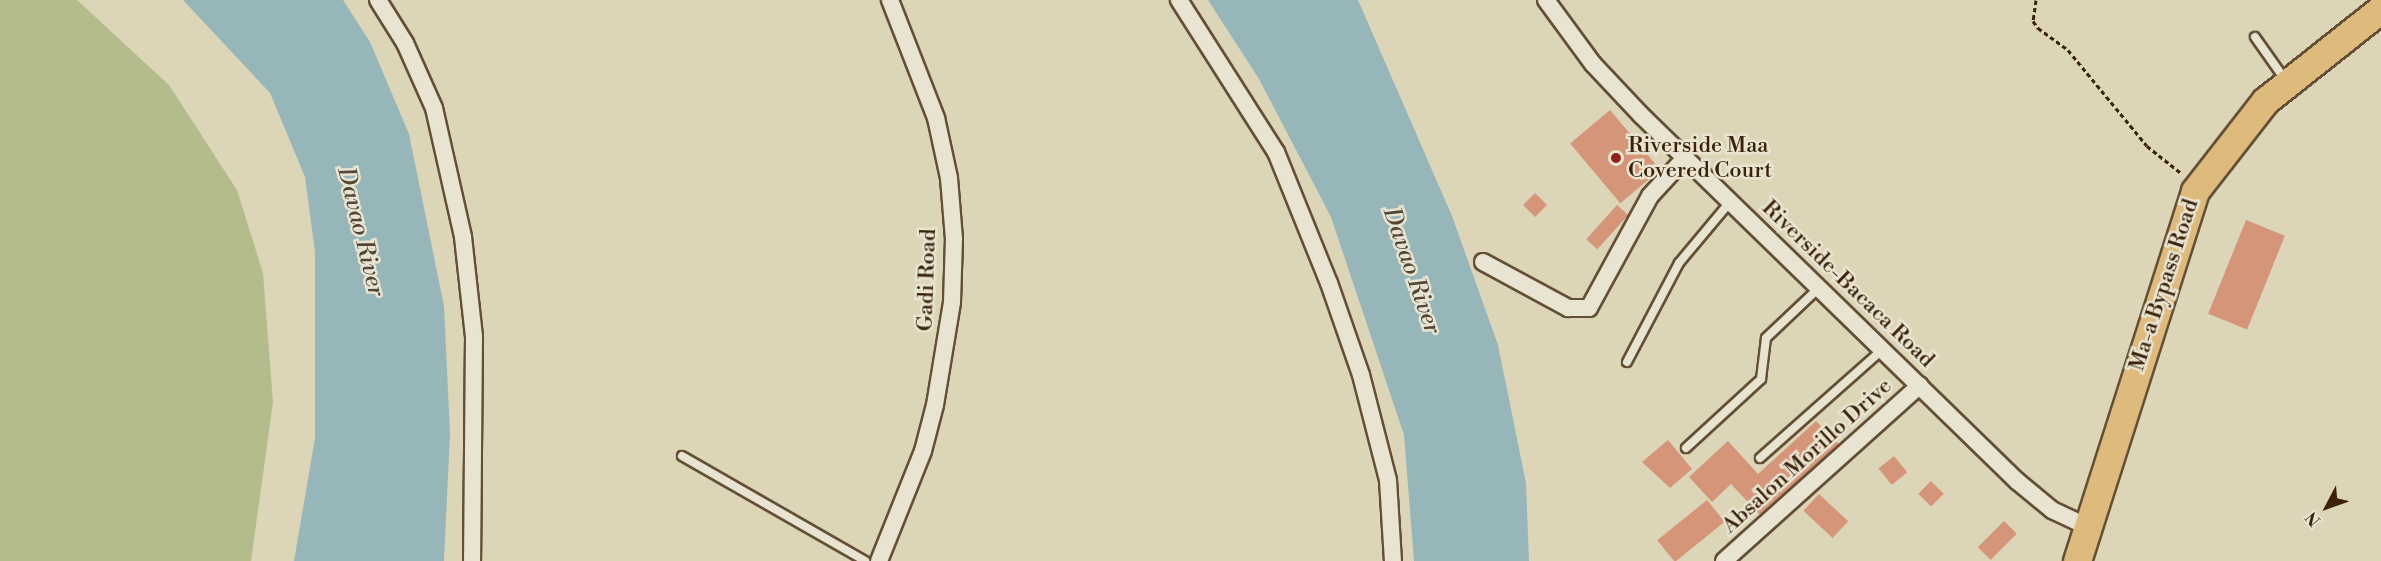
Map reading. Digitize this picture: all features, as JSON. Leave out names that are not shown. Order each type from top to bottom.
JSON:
[{"type":"main road","name":"Ma-a Bypass Road","points":[[2077,561],[2194,191],[2241,126],[2287,82],[2381,9]]},
{"type":"street","points":[[378,0],[405,43],[434,108],[463,237],[474,337],[472,561]]},
{"type":"street","name":"Gadi Road","points":[[879,561],[936,405],[952,302],[954,239],[949,178],[936,118],[890,0]]},
{"type":"street","points":[[1179,0],[1276,152],[1329,283],[1361,375],[1388,480],[1393,561]]},
{"type":"street","name":"Riverside-Bacaca Road","points":[[1546,0],[1593,64],[1730,202],[2035,497],[2088,527]]},
{"type":"street","points":[[1483,262],[1568,308],[1589,308],[1650,196],[1685,158]]},
{"type":"street","name":"Absalon Morillo Drive","points":[[1735,558],[1920,385]]},
{"type":"lane","points":[[2255,37],[2287,82]]},
{"type":"lane","points":[[1627,362],[1679,263],[1730,202]]},
{"type":"lane","points":[[1686,448],[1761,379],[1766,338],[1820,287]]},
{"type":"lane","points":[[1760,458],[1884,349]]},
{"type":"lane","points":[[682,456],[865,561]]},
{"type":"path","points":[[2036,0],[2033,21],[2038,28],[2068,50],[2101,95],[2194,191]]},
{"type":"green space","points":[[0,0],[77,0],[169,85],[237,190],[263,273],[273,402],[251,561],[0,561]]},
{"type":"water","name":"Davao River","points":[[183,0],[343,0],[370,42],[409,134],[444,306],[450,433],[444,561],[294,561],[315,438],[315,252],[305,177],[270,93]]},
{"type":"water","name":"Davao River","points":[[1208,0],[1358,0],[1452,216],[1498,345],[1526,483],[1529,561],[1414,561],[1404,435],[1331,217],[1259,79]]},
{"type":"building","name":"Riverside Maa Covered Court","points":[[1610,110],[1660,170],[1620,203],[1570,143]]},
{"type":"building","points":[[1535,193],[1547,205],[1535,217],[1523,205]]},
{"type":"building","points":[[1617,205],[1628,215],[1597,249],[1586,239]]},
{"type":"building","points":[[2246,220],[2285,236],[2247,329],[2208,314]]},
{"type":"building","points":[[1816,421],[1839,444],[1760,515],[1731,484],[1712,502],[1689,477],[1728,441],[1758,474]]},
{"type":"building","points":[[1668,440],[1692,469],[1670,488],[1642,462]]},
{"type":"building","points":[[1894,456],[1907,472],[1892,485],[1878,469]]},
{"type":"building","points":[[1931,481],[1944,494],[1931,506],[1918,494]]},
{"type":"building","points":[[1819,494],[1848,521],[1833,538],[1803,511]]},
{"type":"building","points":[[1707,500],[1725,522],[1676,561],[1657,540]]},
{"type":"building","points":[[2004,521],[2017,534],[1991,560],[1978,547]]},
{"type":"place","name":"Riverside Maa Covered Court","points":[[1616,158]]}]
